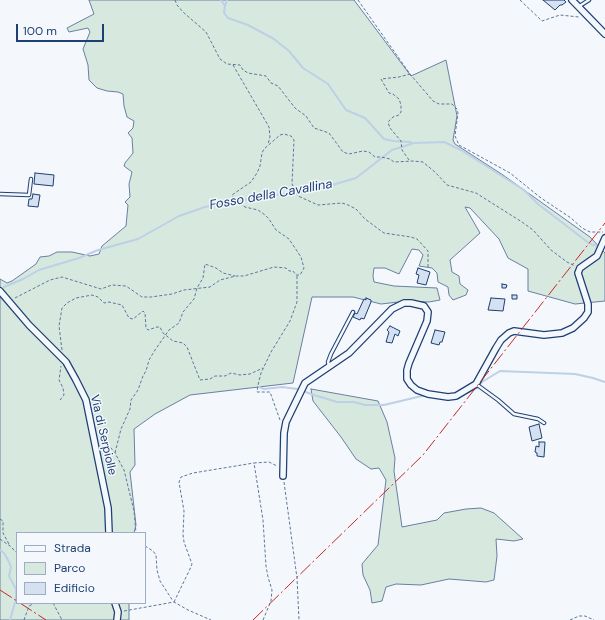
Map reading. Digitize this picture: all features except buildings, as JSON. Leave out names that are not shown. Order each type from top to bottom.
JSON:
[{"type":"street","points":[[572,0],[605,34]]},
{"type":"street","points":[[283,476],[284,433],[286,422],[300,391],[308,381],[349,353],[392,309],[411,303],[424,306],[428,312],[427,321],[407,370],[408,379],[411,385],[417,390],[428,394],[448,397],[456,396],[476,384],[501,340],[509,333],[514,331],[544,336],[562,333],[573,328],[584,318],[588,312],[588,304],[578,273],[580,268],[598,254],[604,240]]},
{"type":"street","name":"Via di Serpiolle","points":[[0,291],[62,360],[66,362],[86,400],[108,508],[109,532]]},
{"type":"street","points":[[115,604],[118,612],[118,620]]},
{"type":"lane","points":[[578,7],[589,0]]},
{"type":"lane","points":[[0,194],[30,195],[31,179]]},
{"type":"lane","points":[[330,366],[328,362],[331,354],[353,312]]},
{"type":"lane","points":[[476,384],[492,395],[514,414],[538,419],[544,424]]},
{"type":"path","points":[[175,0],[183,12],[206,32],[220,59],[226,64],[240,65],[243,70],[248,73],[266,76],[271,84],[278,86],[295,108],[306,116],[314,128],[329,133],[343,152],[349,154],[363,151],[369,152],[375,157],[390,158],[394,162],[424,162],[447,185],[476,193],[522,222],[533,230],[551,250],[567,262],[580,268]]},
{"type":"path","points":[[358,0],[410,74],[434,103],[452,104],[457,109],[456,136],[457,143],[461,147],[510,173],[541,198],[571,218],[582,228],[590,232],[605,232]]},
{"type":"path","points":[[520,0],[542,21],[560,15],[589,18]]},
{"type":"path","points":[[232,64],[269,127],[270,138],[268,145]]},
{"type":"path","points":[[409,161],[402,150],[400,141],[390,128],[388,122],[393,117],[399,115],[401,112],[401,104],[393,94],[389,93],[381,79],[410,74]]},
{"type":"path","points":[[296,275],[300,275],[304,268],[301,257],[289,239],[276,230],[273,224],[258,210],[245,207],[236,201],[232,195],[251,182],[260,166],[262,152],[268,145],[284,134],[291,136],[294,140],[292,184],[298,196],[318,205],[342,203],[348,205],[356,209],[365,219],[384,233],[417,239],[428,251],[428,269]]},
{"type":"path","points":[[115,453],[121,429],[130,409],[131,400],[138,390],[149,360],[169,330],[179,323],[183,312],[194,299],[197,288],[203,278],[205,264],[216,268],[223,274],[236,276],[244,276],[278,266],[286,268],[290,271],[292,270],[296,275],[298,302],[290,321],[263,368],[258,392],[270,392],[280,421]]},
{"type":"path","points":[[6,298],[17,298],[50,280],[62,277],[101,289],[112,284],[126,286],[142,296],[151,297],[172,294],[184,290],[210,287],[220,280],[236,276]]},
{"type":"path","points":[[62,351],[59,322],[62,308],[76,298],[92,295],[98,297],[104,303],[109,302],[122,305],[129,318],[133,319],[143,311],[145,313],[146,328],[148,330],[160,327],[173,341],[183,343],[187,346],[200,380],[215,376],[225,376],[231,373],[240,375],[250,374],[263,368]]},
{"type":"path","points":[[60,400],[64,394],[59,380],[62,360]]},
{"type":"path","points":[[92,428],[99,433],[115,453],[124,470],[134,511],[136,532]]},
{"type":"path","points":[[174,602],[192,564],[183,535],[184,512],[179,482],[181,477],[193,473],[254,463],[269,462],[283,469]]},
{"type":"path","points":[[254,463],[263,520],[267,573],[272,590],[271,602],[263,620]]},
{"type":"path","points":[[283,476],[297,578],[299,620]]},
{"type":"path","points":[[0,519],[3,521],[3,533],[10,546]]},
{"type":"path","points":[[0,539],[16,552]]},
{"type":"path","points":[[146,547],[156,555],[157,570],[160,581],[174,602],[211,620]]},
{"type":"path","points":[[118,612],[174,602]]},
{"type":"path","points":[[24,620],[29,606],[33,604]]},
{"type":"path","points":[[54,604],[62,620]]},
{"type":"path","points":[[570,620],[579,616],[585,616],[594,620]]},
{"type":"green space","points":[[89,0],[354,0],[411,76],[446,60],[457,116],[453,140],[455,144],[503,175],[590,237],[605,253],[605,301],[575,304],[528,291],[528,269],[508,258],[499,239],[470,208],[465,207],[480,233],[450,260],[452,272],[459,276],[460,284],[468,290],[466,295],[453,300],[449,295],[448,287],[438,282],[437,273],[432,268],[419,266],[423,255],[419,250],[412,249],[399,274],[385,268],[374,268],[374,282],[394,286],[437,288],[440,300],[429,302],[407,301],[381,304],[353,297],[312,297],[293,383],[190,395],[155,414],[134,429],[135,465],[130,472],[136,525],[134,532],[16,532],[16,604],[129,604],[129,620],[0,620],[0,279],[7,283],[12,281],[36,264],[40,257],[49,256],[57,252],[72,252],[90,256],[99,254],[102,246],[126,226],[128,205],[125,202],[130,197],[129,184],[132,172],[124,166],[133,153],[132,138],[128,133],[133,128],[134,121],[127,117],[123,94],[97,88],[89,80],[88,65],[83,49],[90,32],[88,28],[69,32],[67,28],[94,14]]},
{"type":"green space","points":[[311,389],[378,401],[387,422],[395,458],[394,471],[402,527],[437,520],[444,513],[481,508],[494,513],[523,539],[514,541],[496,539],[497,556],[494,580],[486,582],[449,579],[421,585],[396,584],[386,587],[382,601],[372,603],[370,590],[363,575],[362,564],[378,545],[386,480],[379,468],[371,469],[356,459],[313,401]]},
{"type":"waterway","points":[[221,0],[225,6]]},
{"type":"waterway","points":[[227,0],[224,13],[228,18],[248,25],[274,39],[289,51],[303,68],[328,84],[346,110],[365,118],[384,139],[411,142]]},
{"type":"waterway","name":"Fosso della Cavallina","points":[[4,287],[39,270],[79,258],[98,250],[138,239],[179,216],[205,207],[266,196],[312,191],[356,178],[392,150],[414,143],[444,142],[461,150],[524,190],[538,204],[590,244],[605,248]]},
{"type":"waterway","points":[[460,396],[477,388],[482,382],[500,371],[575,374],[605,382]]},
{"type":"waterway","points":[[259,387],[264,389],[282,387],[297,389],[337,402],[354,402],[365,405],[384,405],[426,395]]},
{"type":"waterway","points":[[0,550],[4,553],[9,562],[11,567],[9,576],[16,589],[16,599],[10,620]]},
{"type":"power","points":[[253,620],[423,455],[605,223]]},
{"type":"power","points":[[0,590],[16,600]]},
{"type":"power","points":[[22,604],[46,620]]}]
